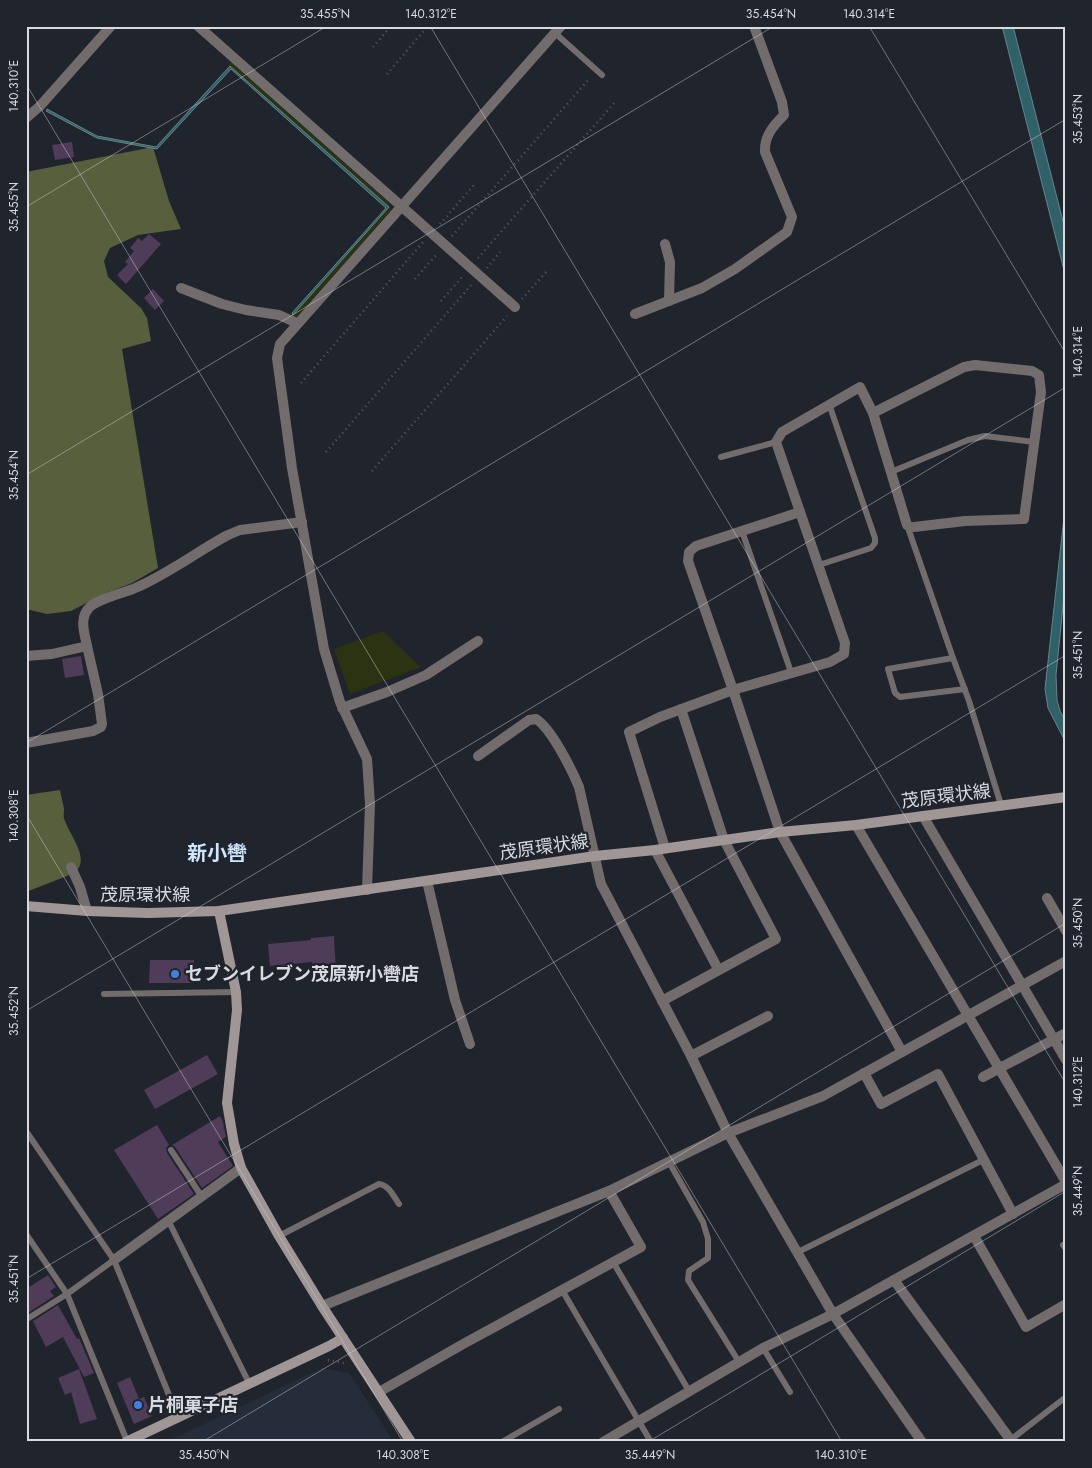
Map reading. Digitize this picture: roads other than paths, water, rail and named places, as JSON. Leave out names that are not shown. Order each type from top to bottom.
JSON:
[{"type":"main road","name":"茂原環状線","points":[[26,906],[148,913],[219,911],[595,856],[1066,797]]},
{"type":"main road","points":[[219,911],[236,992],[237,1010],[227,1103],[234,1144],[241,1168],[279,1236],[322,1306],[411,1442]]},
{"type":"main road","points":[[126,1441],[343,1338]]},
{"type":"street","points":[[26,118],[40,106],[111,26]]},
{"type":"street","points":[[198,26],[515,307]]},
{"type":"street","points":[[635,314],[702,288],[735,269],[787,232],[792,222],[765,152],[764,143],[774,126],[784,115],[754,26]]},
{"type":"street","points":[[367,890],[370,804],[367,760],[342,708],[324,649],[277,358],[280,344],[558,30]]},
{"type":"street","points":[[665,244],[670,262],[669,301]]},
{"type":"street","points":[[181,288],[222,304],[273,314],[297,323]]},
{"type":"street","points":[[718,969],[660,849],[629,732],[660,716],[733,690],[830,662],[844,654],[845,643],[776,442],[782,432],[860,387],[872,413],[907,525],[914,527],[965,521],[1024,519],[1041,382],[1039,375],[1032,371],[975,365],[964,367],[872,413]]},
{"type":"street","points":[[800,512],[696,546],[689,552],[688,561],[780,832],[902,1052]]},
{"type":"street","points":[[26,743],[93,731],[101,727],[98,694],[83,626],[83,616],[89,607],[115,594],[147,582],[240,530],[302,522]]},
{"type":"street","points":[[342,708],[387,692],[426,675],[478,641]]},
{"type":"street","points":[[26,656],[52,654],[87,646]]},
{"type":"street","points":[[662,1001],[776,938],[724,840],[681,709]]},
{"type":"street","points":[[478,756],[529,720],[541,722],[547,728],[579,787],[601,884],[691,1056],[728,1133],[833,1314],[920,1441]]},
{"type":"street","points":[[923,816],[1066,1060]]},
{"type":"street","points":[[604,1442],[763,1348],[833,1314],[1066,1183],[856,824]]},
{"type":"street","points":[[71,867],[80,887],[87,911]]},
{"type":"street","points":[[427,881],[455,1000],[470,1044]]},
{"type":"street","points":[[1047,898],[1066,931]]},
{"type":"street","points":[[322,1306],[609,1191],[728,1133],[823,1096],[1066,961]]},
{"type":"street","points":[[691,1056],[768,1016]]},
{"type":"street","points":[[983,1077],[1066,1033]]},
{"type":"street","points":[[864,1073],[881,1104],[938,1074],[1013,1214]]},
{"type":"street","points":[[114,1260],[241,1168]]},
{"type":"street","points":[[379,1392],[641,1247],[609,1191]]},
{"type":"street","points":[[974,1236],[1026,1327],[1066,1304]]},
{"type":"street","points":[[894,1280],[1010,1441]]},
{"type":"lane","points":[[558,30],[602,75]]},
{"type":"lane","points":[[819,565],[870,548],[875,543],[875,538],[829,404]]},
{"type":"lane","points":[[891,472],[968,440],[985,436],[1034,442]]},
{"type":"lane","points":[[721,458],[776,442]]},
{"type":"lane","points":[[907,525],[964,689],[1001,806]]},
{"type":"lane","points":[[742,531],[791,672]]},
{"type":"lane","points":[[952,658],[888,669],[895,694],[900,697],[964,689]]},
{"type":"lane","points":[[104,994],[236,992]]},
{"type":"lane","points":[[26,1131],[28,1139],[114,1260],[178,1417]]},
{"type":"lane","points":[[171,1150],[202,1197]]},
{"type":"lane","points":[[796,1253],[983,1160]]},
{"type":"lane","points":[[669,1162],[703,1222],[708,1239],[708,1258],[689,1271],[688,1280],[739,1362]]},
{"type":"lane","points":[[279,1236],[379,1184],[384,1184],[399,1204]]},
{"type":"lane","points":[[168,1222],[249,1383]]},
{"type":"lane","points":[[27,1238],[67,1294],[126,1441]]},
{"type":"lane","points":[[27,1319],[67,1294],[114,1260]]},
{"type":"lane","points":[[613,1262],[689,1391]]},
{"type":"lane","points":[[562,1290],[651,1442]]},
{"type":"lane","points":[[763,1348],[790,1392]]},
{"type":"lane","points":[[1010,1441],[1066,1397]]},
{"type":"lane","points":[[502,1442],[559,1409]]},
{"type":"water","points":[[1002,26],[1013,26],[1066,233],[1066,278]]},
{"type":"water","points":[[230,66],[389,207],[293,315],[292,313],[386,208],[231,69],[157,149],[97,138],[46,111],[47,109],[97,136],[156,147]]},
{"type":"water","points":[[1066,499],[1066,576],[1056,675],[1057,700],[1066,722],[1066,743],[1048,708],[1045,689]]},
{"type":"place","name":"セブンイレブン茂原新小轡店","points":[[175,974]]},
{"type":"place","name":"片桐菓子店","points":[[138,1405]]},
{"type":"district","name":"新小轡","points":[[217,853]]}]
